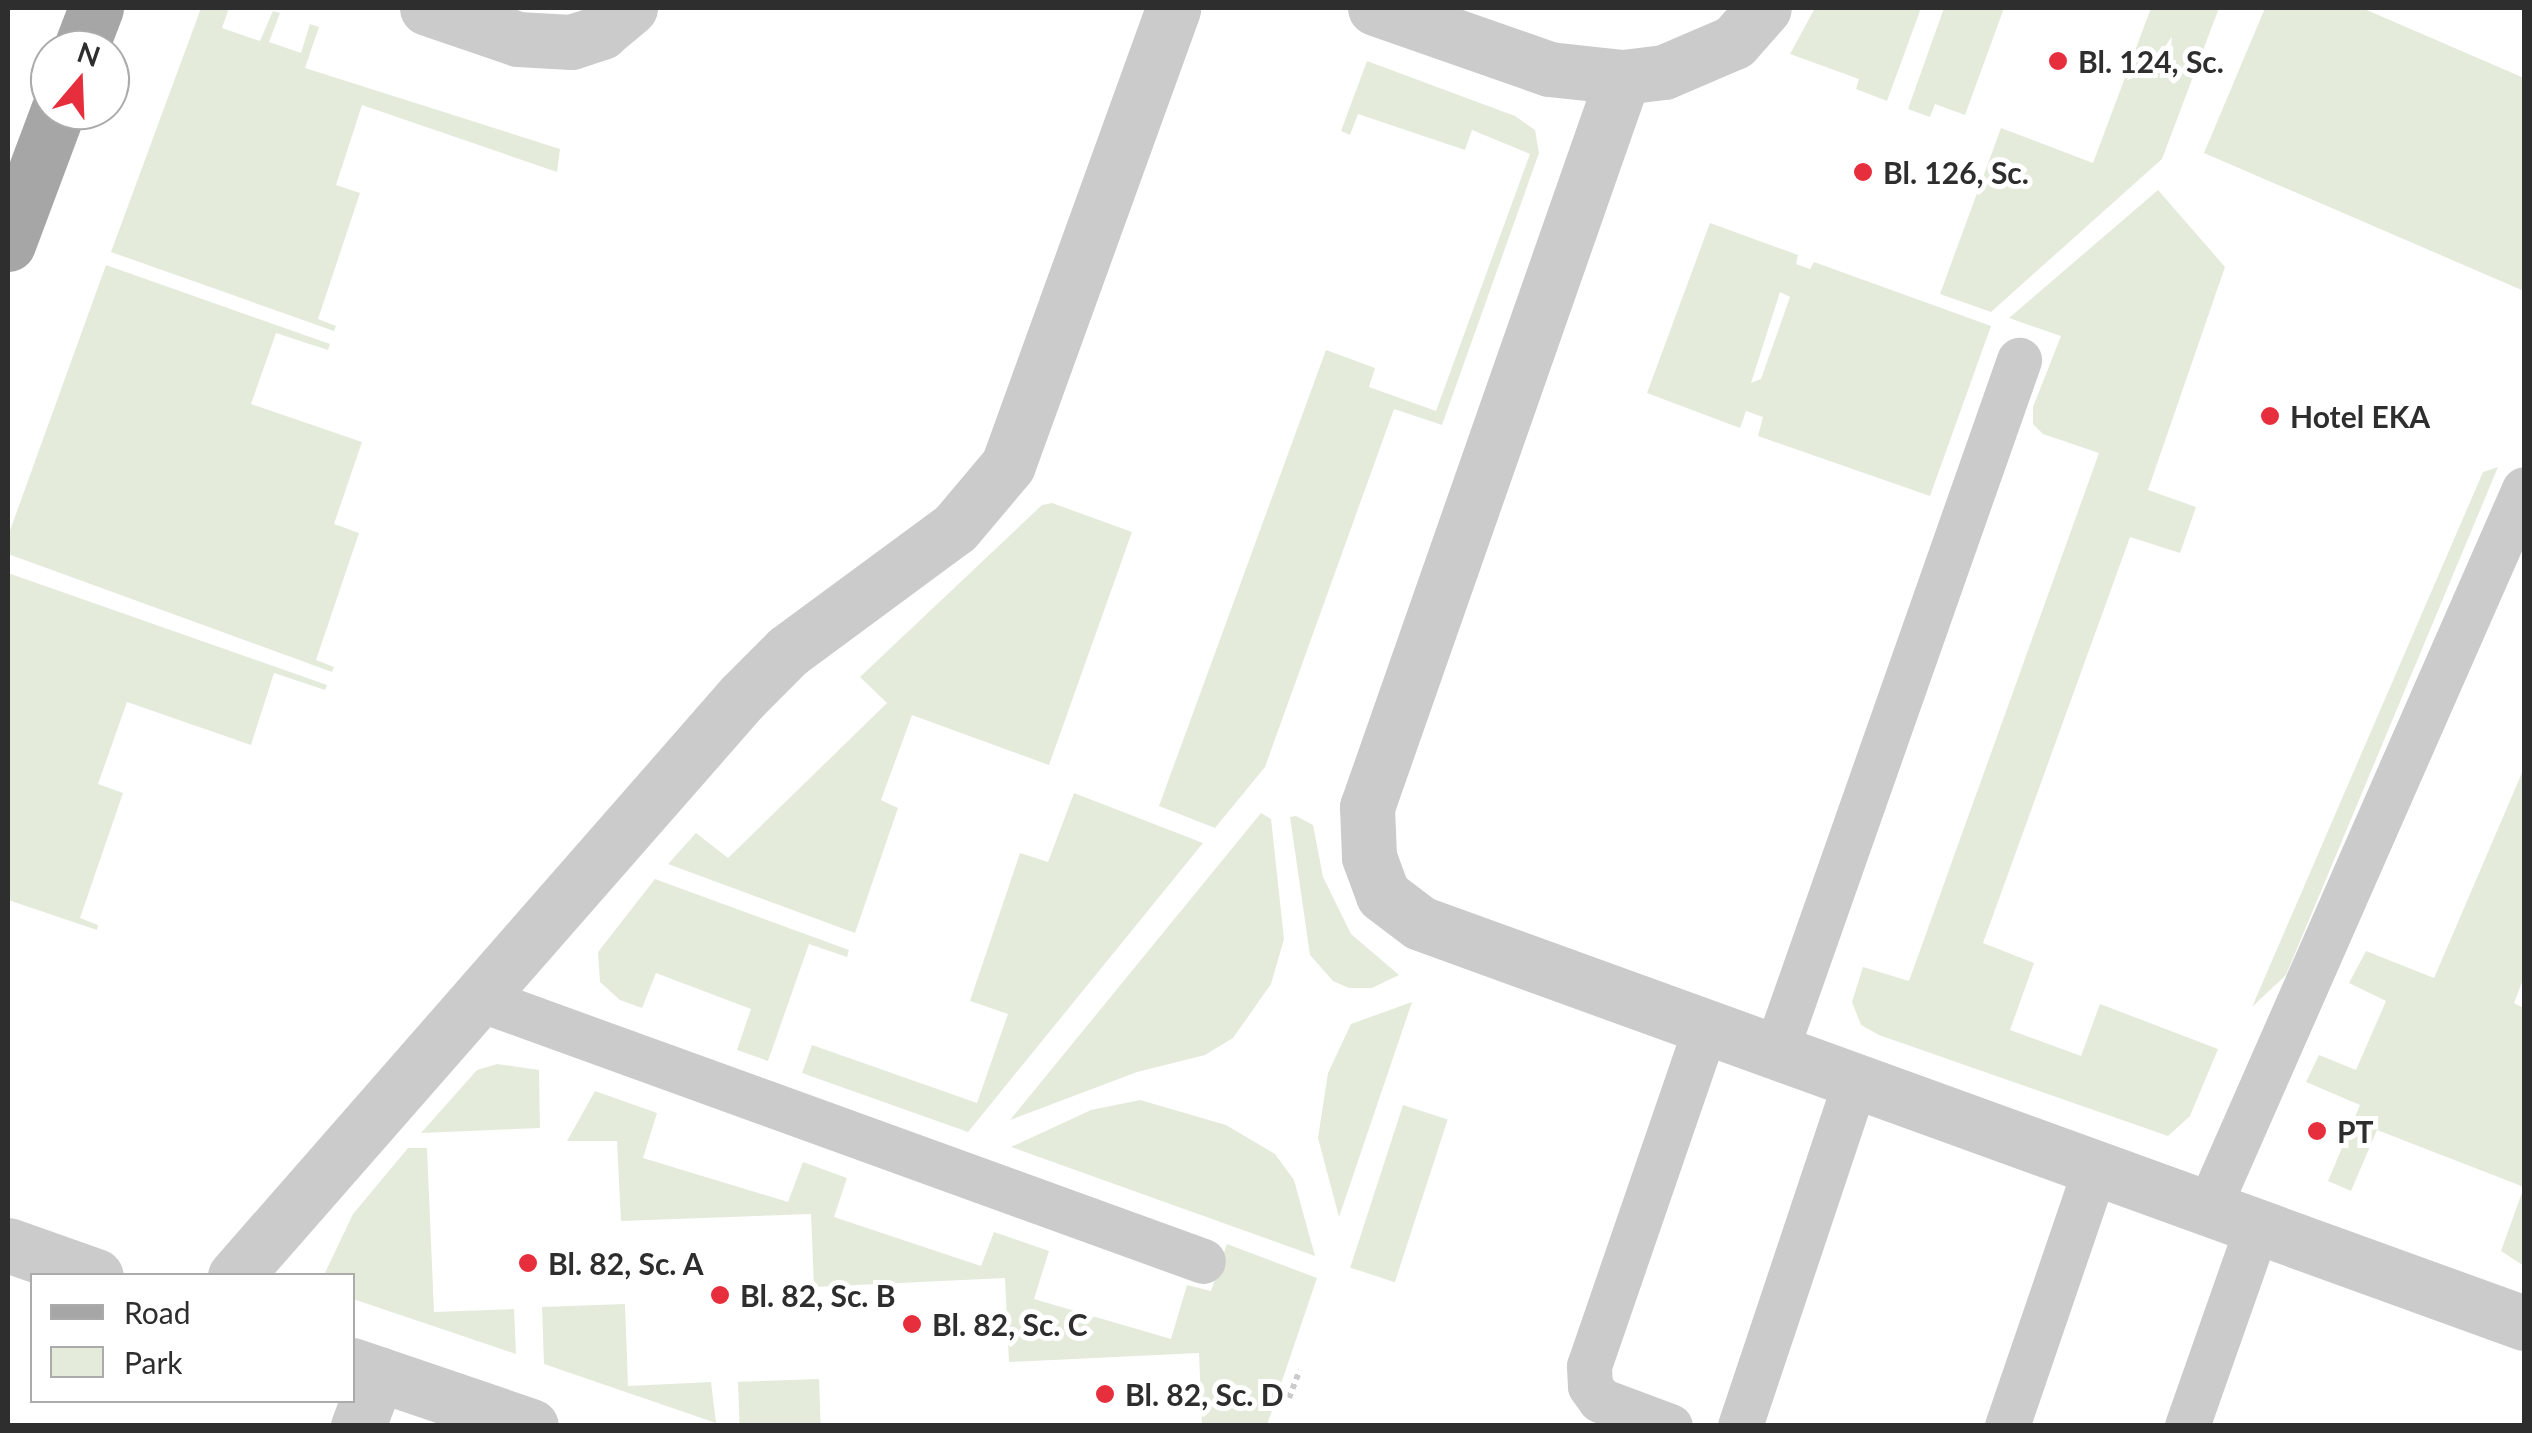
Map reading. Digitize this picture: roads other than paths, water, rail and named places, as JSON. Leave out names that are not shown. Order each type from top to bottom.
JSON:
[{"type":"main road","points":[[8,244],[51,130]]},
{"type":"street","points":[[426,8],[518,39],[571,42],[601,32],[630,8]]},
{"type":"street","points":[[238,1273],[742,697],[804,639],[955,528],[1008,465],[1173,8]]},
{"type":"street","points":[[1375,8],[1549,68],[1623,77],[1664,72],[1734,42],[1764,8]]},
{"type":"street","points":[[1623,77],[1366,807],[1369,857],[1383,895],[1420,923],[2234,1215],[2524,1324]]},
{"type":"street","points":[[8,1245],[87,1273]]},
{"type":"street","points":[[358,1426],[365,1370],[531,1426]]},
{"type":"lane","points":[[1775,1052],[2018,360]]},
{"type":"lane","points":[[2186,1426],[2234,1215],[2524,488]]},
{"type":"lane","points":[[477,998],[1204,1261]]},
{"type":"lane","points":[[1670,1426],[1600,1400],[1590,1386],[1590,1366],[1706,1026]]},
{"type":"lane","points":[[1740,1426],[1856,1080]]},
{"type":"lane","points":[[2007,1426],[2096,1166]]},
{"type":"place","name":"Bl. 124, Sc.","points":[[2058,61]]},
{"type":"place","name":"Bl. 126, Sc.","points":[[1863,172]]},
{"type":"place","name":"Hotel EKA","points":[[2270,416]]},
{"type":"place","name":"PT","points":[[2317,1131]]},
{"type":"place","name":"Bl. 82, Sc. A","points":[[528,1263]]},
{"type":"place","name":"Bl. 82, Sc. B","points":[[720,1295]]},
{"type":"place","name":"Bl. 82, Sc. C","points":[[912,1324]]},
{"type":"place","name":"Bl. 82, Sc. D","points":[[1105,1394]]}]
